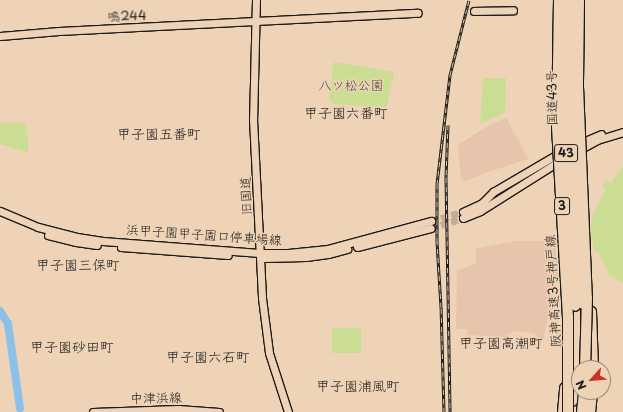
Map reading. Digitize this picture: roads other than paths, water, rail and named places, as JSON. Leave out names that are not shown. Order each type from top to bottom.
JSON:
[{"type":"highway","points":[[555,0],[553,83],[555,160],[563,282],[566,361],[562,412]]},
{"type":"highway","name":"阪神高速3号神戸線","points":[[559,0],[557,127],[568,317],[569,412]]},
{"type":"highway","name":"国道43号","points":[[566,0],[564,111],[583,360]]},
{"type":"highway","name":"国道43号","points":[[569,412],[578,305],[573,153],[573,0]]},
{"type":"highway","points":[[580,0],[581,145],[593,360]]},
{"type":"highway","name":"3","points":[[580,0],[578,94],[587,298],[584,360]]},
{"type":"highway","points":[[581,412],[582,400]]},
{"type":"highway","points":[[590,412],[591,400]]},
{"type":"street","name":"旧国道","points":[[256,0],[254,118],[262,298],[269,353],[288,412]]},
{"type":"street","points":[[474,11],[513,10]]},
{"type":"street","name":"鳴244","points":[[0,36],[59,31],[418,14]]},
{"type":"street","points":[[553,83],[580,82]]},
{"type":"street","points":[[463,215],[480,211],[555,160],[581,145],[623,127]]},
{"type":"street","points":[[581,145],[623,132]]},
{"type":"street","name":"浜甲子園甲子園口停車場線","points":[[0,211],[38,227],[77,237],[104,241],[288,258],[328,254],[431,225]]},
{"type":"street","name":"浜甲子園甲子園口停車場線","points":[[0,217],[36,232],[76,242],[260,255]]},
{"type":"street","points":[[563,282],[588,281]]},
{"type":"street","name":"中津浜線","points":[[93,412],[152,409],[219,412]]},
{"type":"waterway","points":[[0,311],[8,324],[20,408]]},
{"type":"tunnel","points":[[431,221],[463,212]]},
{"type":"tunnel","points":[[431,228],[463,218]]},
{"type":"railway","points":[[444,412],[441,307],[437,242],[437,184],[450,75],[469,0]]},
{"type":"railway","points":[[448,125],[446,178],[450,412]]},
{"type":"district","name":"甲子園六番町","points":[[346,113]]},
{"type":"district","name":"甲子園五番町","points":[[159,134]]},
{"type":"district","name":"甲子園三保町","points":[[78,265]]},
{"type":"district","name":"甲子園高潮町","points":[[501,343]]},
{"type":"district","name":"甲子園砂田町","points":[[72,347]]},
{"type":"district","name":"甲子園六石町","points":[[208,357]]},
{"type":"district","name":"甲子園浦風町","points":[[358,386]]},
{"type":"park label","name":"八ツ松公園","points":[[351,85]]}]
